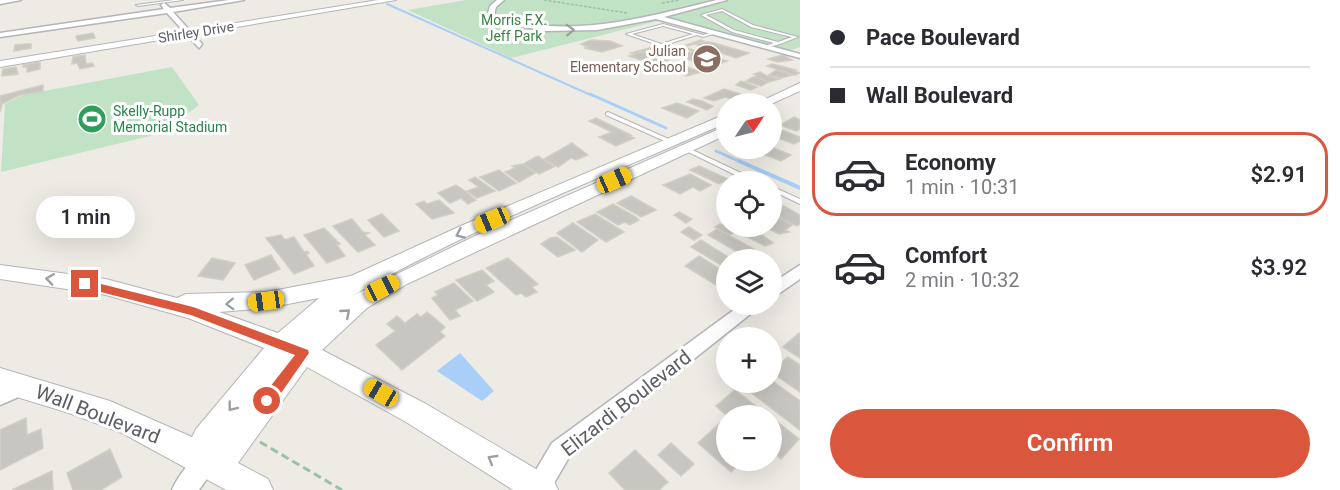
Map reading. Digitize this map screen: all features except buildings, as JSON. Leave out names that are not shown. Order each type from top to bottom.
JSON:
[{"type":"street","points":[[0,2],[18,0]]},
{"type":"street","points":[[0,34],[241,0]]},
{"type":"street","name":"Shirley Drive","points":[[0,64],[364,2],[392,0]]},
{"type":"street","points":[[501,0],[493,6],[493,16],[512,24],[548,30],[582,30],[657,16],[724,0]]},
{"type":"street","points":[[162,3],[199,46]]},
{"type":"street","points":[[657,16],[800,56]]},
{"type":"street","name":"Shirley Drive","points":[[0,59],[186,32]]},
{"type":"street","points":[[782,94],[800,87]]},
{"type":"street","points":[[782,105],[796,99]]},
{"type":"street","points":[[152,300],[215,304],[248,303],[324,290],[412,264],[678,145],[716,124]]},
{"type":"street","points":[[678,145],[716,133]]},
{"type":"street","points":[[184,490],[206,464],[229,452],[243,434],[292,349],[412,264]]},
{"type":"street","points":[[782,285],[800,271]]},
{"type":"street","points":[[0,272],[106,287],[193,311],[292,349],[347,374],[538,489]]},
{"type":"street","points":[[206,464],[206,439],[292,349],[337,296],[369,276]]},
{"type":"street","name":"Elizardi Boulevard","points":[[538,489],[560,451],[740,315]]},
{"type":"street","name":"Wall Boulevard","points":[[8,387],[126,421],[174,443],[206,464],[257,490]]},
{"type":"lane","points":[[138,5],[183,0]]},
{"type":"lane","points":[[766,47],[779,43],[788,40],[796,37],[752,26],[722,10],[703,15],[732,31],[779,43]]},
{"type":"lane","points":[[697,34],[661,45],[628,34],[663,25],[697,34],[703,36],[752,26]]},
{"type":"lane","points":[[674,28],[685,25]]},
{"type":"lane","points":[[742,28],[788,40]]},
{"type":"lane","points":[[608,114],[733,171]]},
{"type":"lane","points":[[782,193],[800,202]]},
{"type":"path","points":[[544,0],[657,16]]},
{"type":"path","points":[[662,3],[680,0]]},
{"type":"path","points":[[243,434],[342,490]]},
{"type":"green space","name":"Morris F.X. Jeff Park","points":[[466,0],[800,0],[800,47],[785,52],[666,19],[511,58],[408,10]]},
{"type":"green space","name":"Skelly-Rupp Memorial Stadium","points":[[172,67],[199,105],[162,133],[1,172],[5,104],[23,95]]},
{"type":"water","points":[[460,353],[494,391],[482,401],[437,371]]},
{"type":"waterway","points":[[387,4],[593,96]]},
{"type":"waterway","points":[[590,94],[666,128]]},
{"type":"waterway","points":[[734,159],[743,163]]},
{"type":"waterway","points":[[739,161],[800,188]]},
{"type":"place","name":"Julian Elementary School","points":[[707,59]]},
{"type":"place","name":"Skelly-Rupp Memorial Stadium","points":[[92,119]]},
{"type":"route","points":[[85,284],[106,287],[193,311],[303,353],[267,401]]}]
